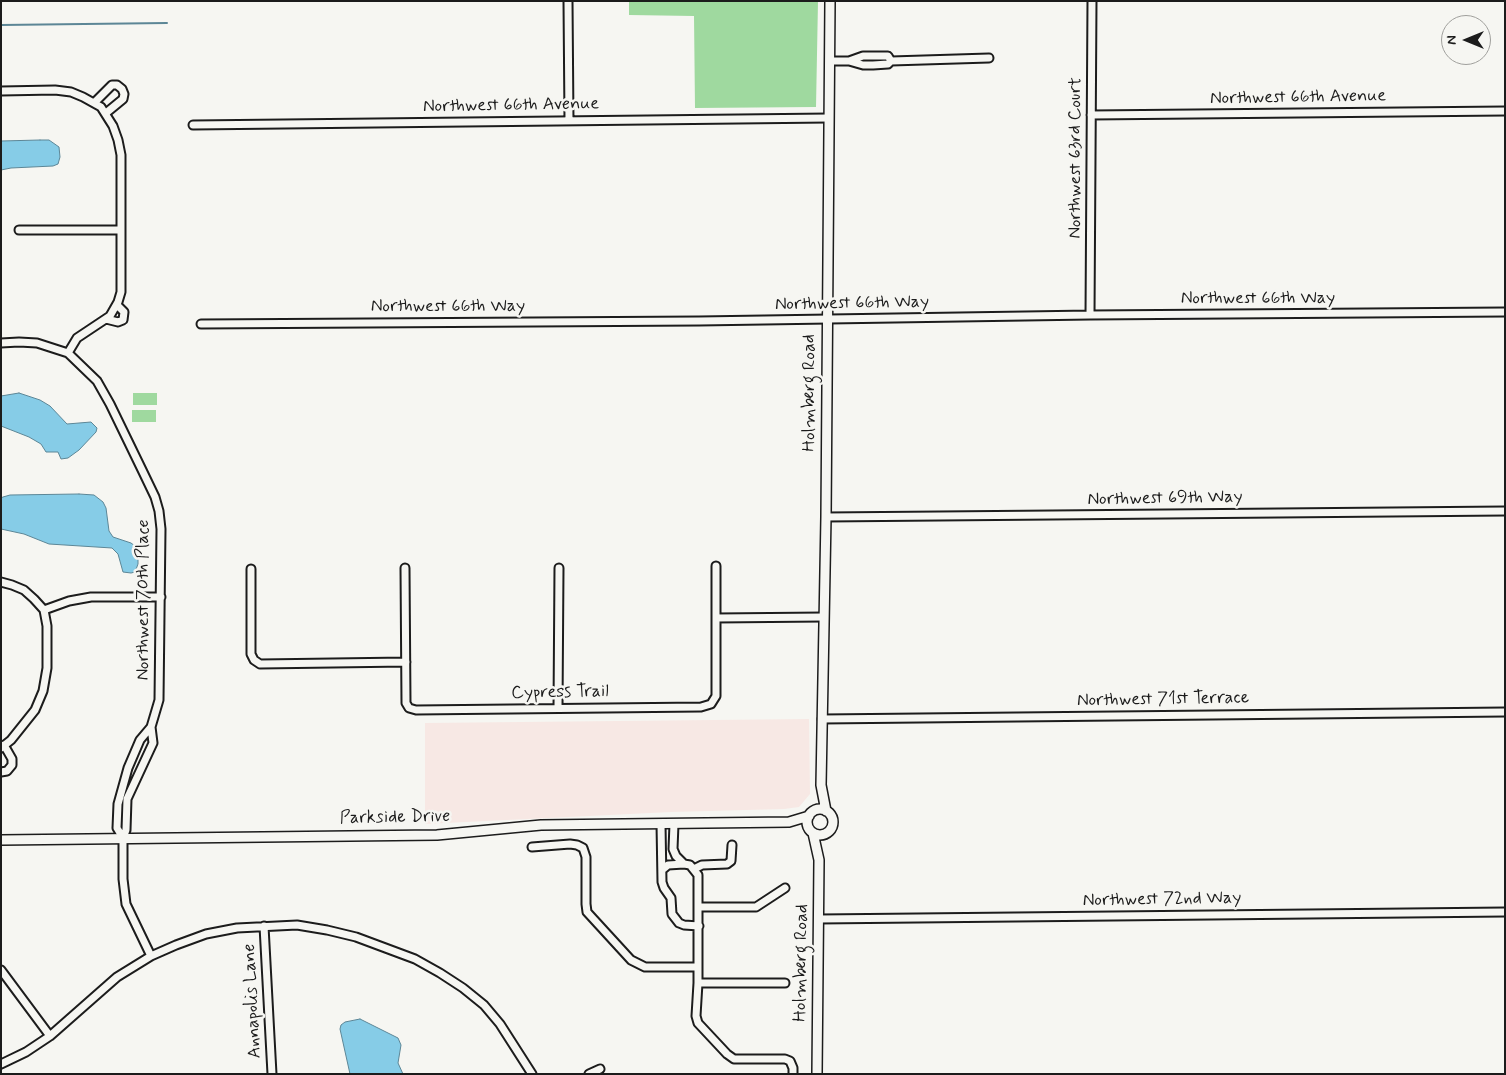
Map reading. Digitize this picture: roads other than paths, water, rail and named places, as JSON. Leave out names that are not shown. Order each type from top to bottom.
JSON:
[{"type":"street","points":[[568,1],[569,121]]},
{"type":"street","name":"Holmberg Road","points":[[826,811],[821,785],[826,517],[830,1]]},
{"type":"street","name":"Northwest 63rd Court","points":[[1090,315],[1092,1]]},
{"type":"street","points":[[830,61],[849,61],[863,65],[888,64],[891,61],[989,58]]},
{"type":"street","points":[[1,90],[55,90],[71,92],[101,107],[118,140],[121,155],[121,292],[117,305],[106,319],[77,338],[68,353],[37,343],[1,343]]},
{"type":"street","name":"Northwest 66th Avenue","points":[[1091,115],[1505,111]]},
{"type":"street","name":"Northwest 66th Avenue","points":[[193,125],[829,118]]},
{"type":"street","points":[[19,230],[121,230]]},
{"type":"street","points":[[106,319],[118,322],[123,320],[124,312],[117,305]]},
{"type":"street","name":"Northwest 66th Way","points":[[201,324],[1505,312]]},
{"type":"street","name":"Northwest 70th Place","points":[[68,353],[97,381],[110,404],[155,497],[161,529],[159,700],[151,727],[152,743],[127,799],[126,830],[123,838]]},
{"type":"street","name":"Northwest 69th Way","points":[[826,517],[1505,511]]},
{"type":"street","points":[[716,566],[716,618],[824,617]]},
{"type":"street","points":[[252,569],[251,654],[254,660],[260,664],[406,662],[404,568]]},
{"type":"street","points":[[558,708],[559,568]]},
{"type":"street","points":[[1,582],[24,590],[44,610],[47,626],[47,668],[43,691],[35,710],[11,740],[3,746],[12,759],[12,765],[7,771],[1,772]]},
{"type":"street","points":[[44,610],[69,601],[91,597],[161,597]]},
{"type":"street","name":"Cypress Trail","points":[[406,662],[406,703],[409,708],[416,710],[701,707],[711,704],[716,696],[716,618]]},
{"type":"street","name":"Northwest 71st Terrace","points":[[822,719],[1505,712]]},
{"type":"street","name":"Northwest 70th Place","points":[[123,838],[117,828],[118,804],[128,768],[140,740],[151,727]]},
{"type":"street","points":[[137,747],[148,752]]},
{"type":"street","points":[[128,768],[138,772]]},
{"type":"street","name":"Holmberg Road","points":[[810,815],[817,802],[821,785]]},
{"type":"street","points":[[818,810],[826,811],[832,816],[832,828],[826,834],[820,835],[812,832],[808,823],[810,815],[818,810]]},
{"type":"street","name":"Parkside Drive","points":[[1,840],[437,835],[541,825],[789,822],[810,815]]},
{"type":"street","name":"Parkside Drive","points":[[789,822],[812,832]]},
{"type":"street","points":[[661,824],[662,882],[671,898],[672,914],[679,923],[699,926]]},
{"type":"street","points":[[674,824],[673,849],[676,856],[684,864]]},
{"type":"street","name":"Holmberg Road","points":[[812,832],[819,853],[817,1074]]},
{"type":"street","name":"Holmberg Road","points":[[819,853],[826,834]]},
{"type":"street","points":[[123,838],[123,879],[126,904],[150,956]]},
{"type":"street","points":[[532,847],[570,844],[583,848],[586,857],[587,912],[631,960],[645,967],[698,967]]},
{"type":"street","points":[[694,869],[702,865],[726,864],[731,861],[732,845]]},
{"type":"street","points":[[662,870],[668,865],[684,864],[690,865],[698,875],[699,926],[696,1016],[698,1023],[734,1059],[785,1059],[790,1061],[793,1074]]},
{"type":"street","points":[[699,907],[756,907],[785,888]]},
{"type":"street","name":"Northwest 72nd Way","points":[[819,919],[1505,912]]},
{"type":"street","points":[[1,1064],[26,1052],[50,1036],[117,977],[150,956],[206,934],[237,928],[297,925],[356,937],[415,960],[440,973],[484,1005],[500,1024],[532,1074]]},
{"type":"street","name":"Annapolis Lane","points":[[264,926],[272,1074]]},
{"type":"street","points":[[1,970],[50,1036]]},
{"type":"street","points":[[698,982],[785,983]]},
{"type":"street","points":[[589,1074],[600,1069]]},
{"type":"water","points":[[49,140],[59,147],[60,157],[58,164],[1,170],[1,141]]},
{"type":"water","points":[[19,393],[40,400],[50,406],[67,424],[91,422],[97,428],[96,432],[79,450],[68,458],[61,459],[58,452],[46,452],[41,444],[29,437],[1,426],[1,396]]},
{"type":"water","points":[[10,495],[94,495],[103,502],[106,508],[109,531],[113,537],[135,546],[138,551],[138,564],[135,572],[123,572],[118,554],[112,548],[49,544],[24,534],[1,529],[1,498],[3,497]]},
{"type":"water","points":[[360,1019],[398,1038],[401,1045],[398,1063],[403,1074],[350,1074],[340,1029],[341,1025],[345,1022]]},
{"type":"waterway","points":[[1,25],[167,23]]}]
